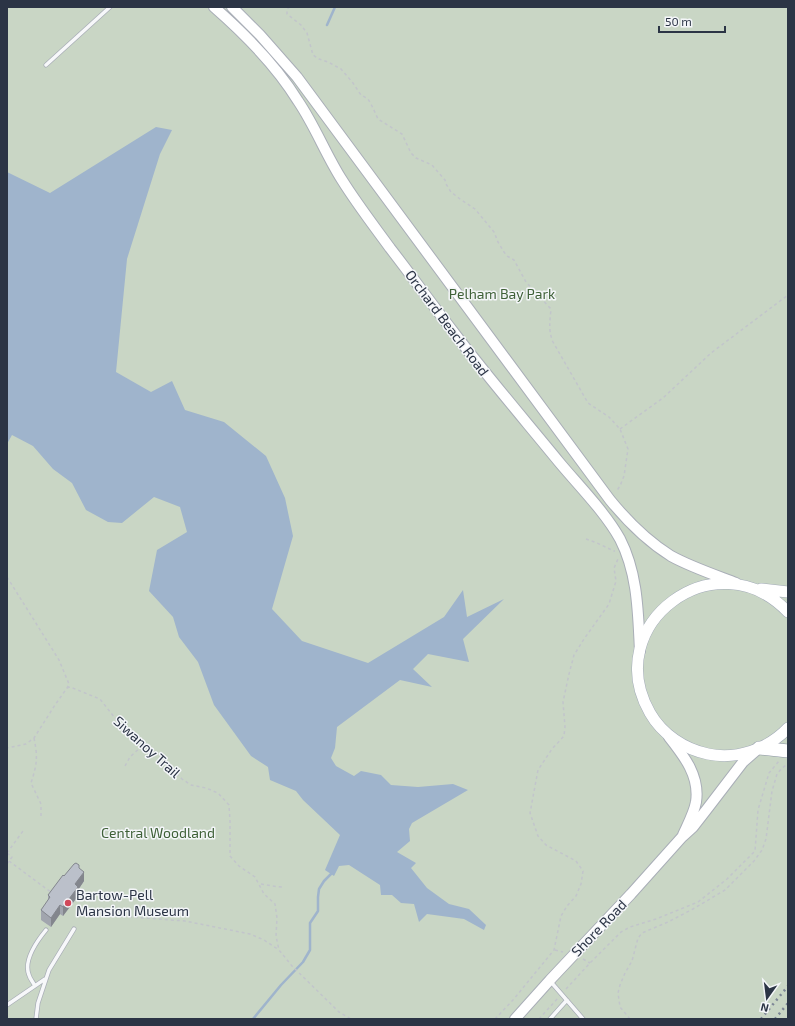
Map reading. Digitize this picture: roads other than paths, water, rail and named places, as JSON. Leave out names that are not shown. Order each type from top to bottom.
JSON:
[{"type":"highway","points":[[759,748],[785,755]]},
{"type":"main road","points":[[788,592],[726,584],[702,586],[687,592],[673,600],[661,611],[651,624],[644,639],[638,671],[641,689],[648,708],[657,723],[675,740],[696,751],[711,754],[736,755],[759,748],[773,741],[788,728]]},
{"type":"main road","points":[[746,586],[758,590],[772,598],[788,612]]},
{"type":"street","name":"Orchard Beach Road","points":[[214,7],[254,44],[278,72],[299,102],[334,167],[362,208],[466,349],[608,520],[630,563],[636,593],[640,654]]},
{"type":"street","name":"Orchard Beach Road","points":[[232,7],[260,35],[297,77],[610,500],[634,527],[662,550],[684,562],[746,586]]},
{"type":"street","name":"Shore Road","points":[[663,729],[687,761],[692,770],[696,784],[696,803],[682,837]]},
{"type":"street","name":"Shore Road","points":[[515,1019],[682,837],[693,828],[743,762],[759,748]]},
{"type":"lane","points":[[46,65],[110,7]]},
{"type":"lane","points":[[35,986],[28,974],[28,964],[31,952],[46,930]]},
{"type":"lane","points":[[36,1019],[38,1003],[49,970],[74,930]]},
{"type":"lane","points":[[7,1005],[46,978]]},
{"type":"lane","points":[[550,980],[583,1019]]},
{"type":"lane","points":[[550,1019],[567,1000]]},
{"type":"water","points":[[156,127],[172,130],[160,154],[127,259],[116,372],[151,392],[172,381],[185,410],[224,422],[266,456],[285,498],[293,536],[272,609],[302,641],[368,663],[444,617],[463,590],[467,617],[504,599],[463,639],[469,662],[428,654],[413,669],[432,687],[400,680],[337,727],[335,748],[331,758],[336,766],[354,776],[361,771],[381,775],[391,785],[418,787],[453,784],[468,790],[412,823],[409,829],[410,841],[397,852],[416,863],[411,868],[427,888],[449,904],[469,909],[486,925],[484,930],[464,919],[427,914],[419,922],[414,904],[401,903],[392,895],[381,895],[380,885],[349,865],[339,866],[334,876],[325,870],[340,835],[303,800],[296,791],[270,780],[268,767],[251,756],[214,705],[198,662],[179,637],[173,617],[149,591],[157,550],[187,532],[180,507],[154,497],[122,523],[108,522],[86,510],[72,483],[53,469],[33,446],[12,435],[7,444],[7,172],[50,193]]},
{"type":"waterway","points":[[327,25],[335,7]]},
{"type":"waterway","points":[[253,1019],[281,985],[303,962],[310,950],[310,923],[318,911],[319,889],[331,874]]},
{"type":"railway","points":[[761,1019],[788,986]]},
{"type":"railway","points":[[775,1019],[788,1003]]},
{"type":"place","name":"Bartow-Pell Mansion Museum","points":[[68,903]]},
{"type":"park label","name":"Pelham Bay Park","points":[[502,294]]},
{"type":"park label","name":"Central Woodland","points":[[158,833]]}]
